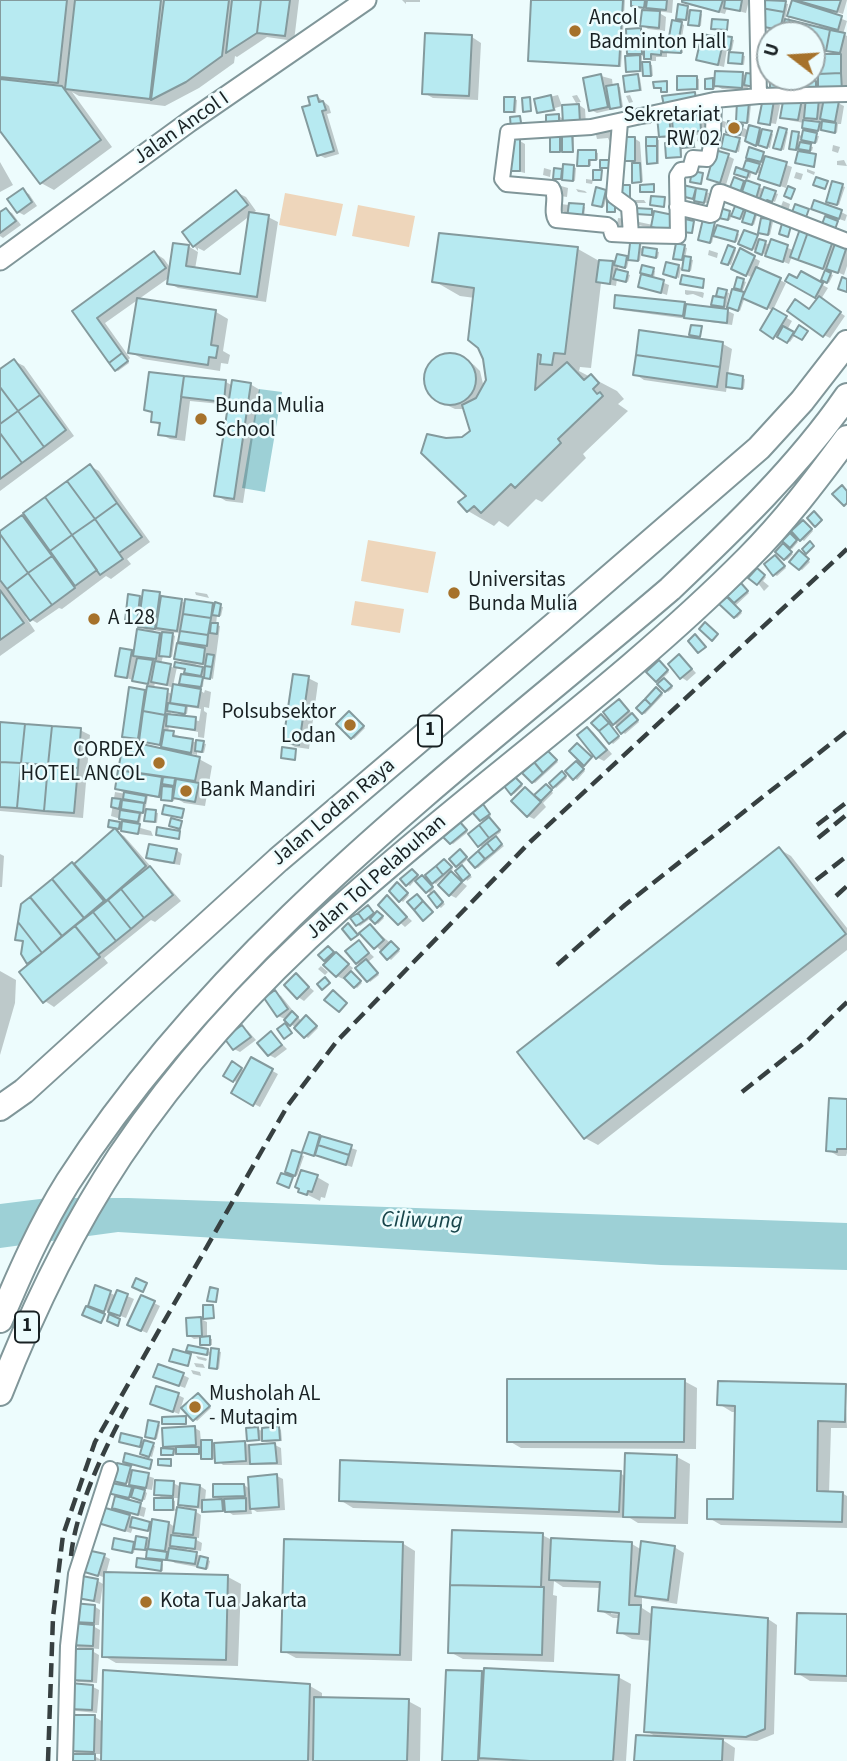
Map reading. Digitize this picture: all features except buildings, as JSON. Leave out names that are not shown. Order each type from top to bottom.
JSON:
[{"type":"highway","name":"Jalan Lodan Raya","points":[[0,1108],[24,1091],[278,860],[749,456],[802,401],[847,342]]},
{"type":"highway","name":"Jalan Tol Pelabuhan","points":[[0,1320],[31,1251],[66,1185],[116,1110],[185,1026],[259,946],[349,861],[650,606],[720,541],[803,452],[847,396]]},
{"type":"highway","name":"Jalan Tol Pelabuhan","points":[[0,1393],[28,1325],[96,1195],[149,1115],[211,1038],[249,996],[337,910],[422,836],[622,673],[729,576],[777,527],[847,438]]},
{"type":"street","name":"Jalan Ancol I","points":[[0,260],[189,122],[366,0]]},
{"type":"street","points":[[757,0],[759,96]]},
{"type":"street","points":[[714,100],[709,156],[706,159],[692,158],[690,169],[678,173],[678,236],[612,234],[607,225],[556,220],[553,216],[554,189],[506,184],[502,179],[509,132],[591,127],[714,100],[847,94]]},
{"type":"street","points":[[620,122],[614,197],[629,207],[631,235]]},
{"type":"street","points":[[677,207],[713,214],[721,192],[847,241]]},
{"type":"street","points":[[65,1761],[68,1646],[76,1574],[110,1469]]},
{"type":"shaded area","points":[[285,193],[343,204],[336,236],[279,225]]},
{"type":"shaded area","points":[[358,205],[415,216],[409,247],[352,236]]},
{"type":"shaded area","points":[[368,540],[436,552],[428,593],[361,581]]},
{"type":"shaded area","points":[[355,601],[404,609],[400,633],[351,625]]},
{"type":"water","points":[[259,389],[282,392],[265,492],[242,488]]},
{"type":"water","name":"Ciliwung","points":[[48,1198],[128,1198],[847,1223],[847,1270],[661,1265],[118,1232],[0,1248],[0,1204]]},
{"type":"railway","points":[[48,1761],[53,1617],[63,1535],[95,1442],[288,1105],[337,1041],[530,842],[847,549]]},
{"type":"railway","points":[[557,965],[625,905],[847,731]]},
{"type":"railway","points":[[817,825],[847,802]]},
{"type":"railway","points":[[818,838],[845,816]]},
{"type":"railway","points":[[816,880],[847,856]]},
{"type":"railway","points":[[836,896],[847,886]]},
{"type":"railway","points":[[742,1092],[808,1040],[847,1002]]},
{"type":"railway","points":[[71,1556],[85,1499],[100,1460],[127,1407]]},
{"type":"place","name":"Ancol Badminton Hall","points":[[575,31]]},
{"type":"place","name":"Sekretariat RW 02","points":[[734,128]]},
{"type":"place","name":"Bunda Mulia School","points":[[201,419]]},
{"type":"place","name":"Universitas Bunda Mulia","points":[[454,593]]},
{"type":"place","name":"A 128","points":[[94,619]]},
{"type":"place","name":"Polsubsektor Lodan","points":[[350,725]]},
{"type":"place","name":"CORDEX HOTEL ANCOL","points":[[159,763]]},
{"type":"place","name":"Bank Mandiri","points":[[186,791]]},
{"type":"place","name":"Musholah AL - Mutaqim","points":[[195,1407]]},
{"type":"place","name":"Kota Tua Jakarta","points":[[146,1602]]}]
